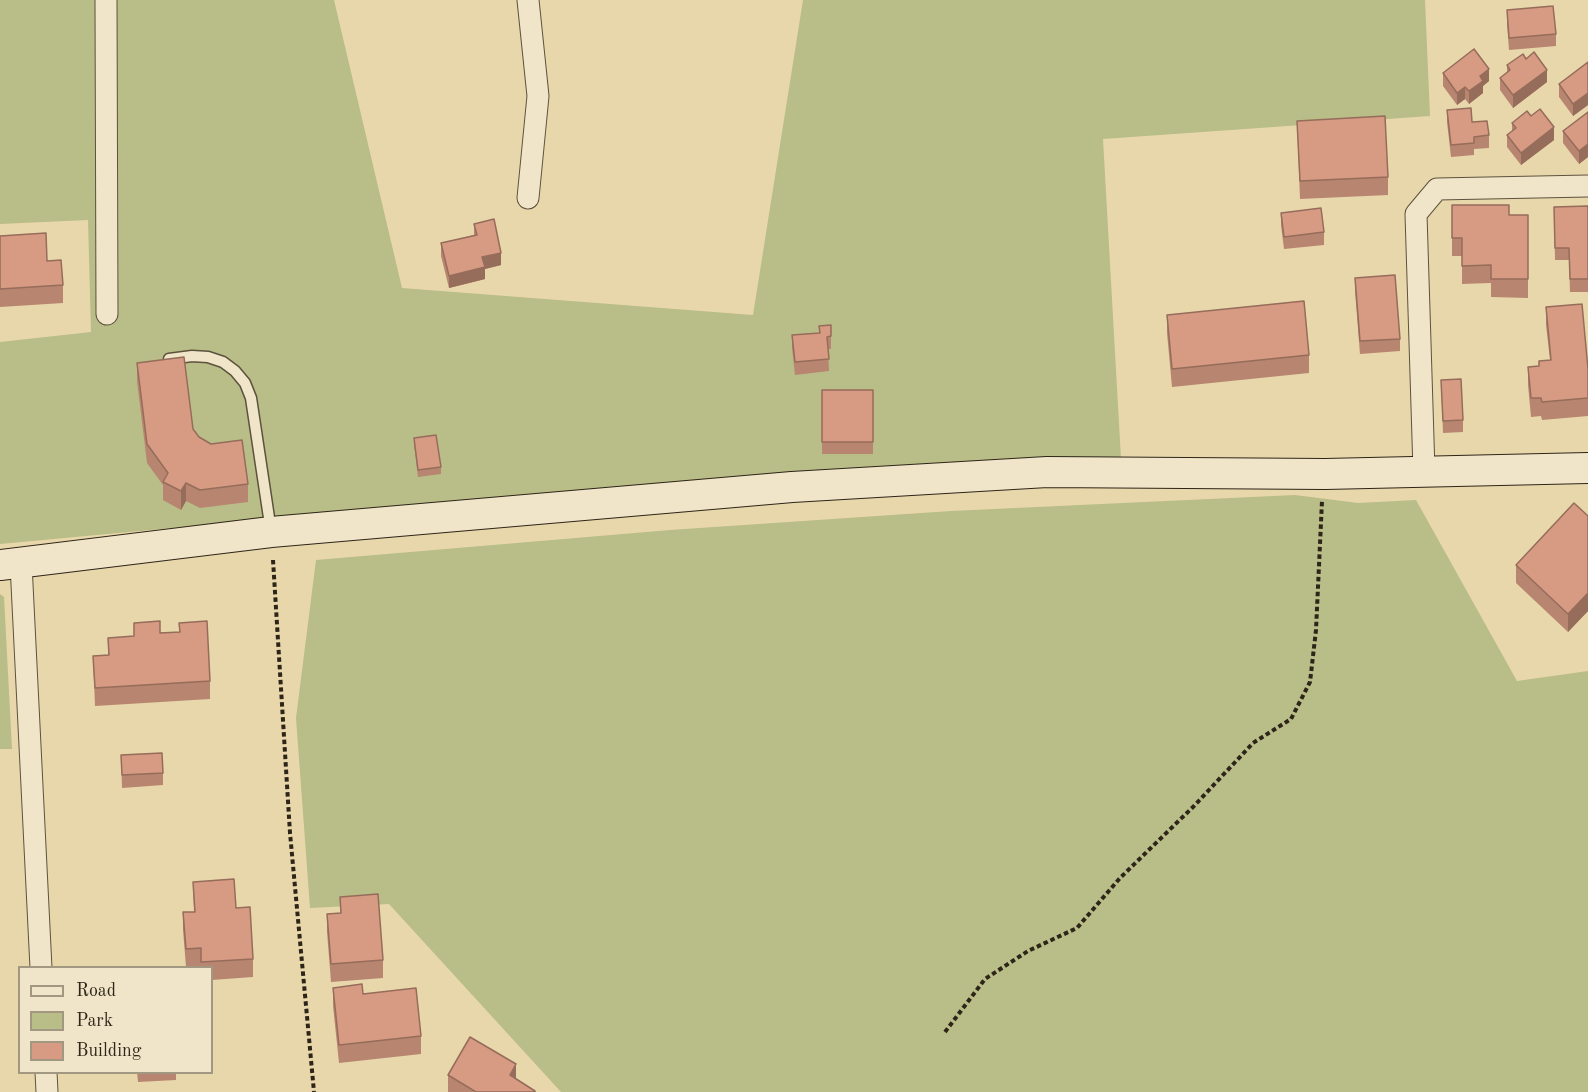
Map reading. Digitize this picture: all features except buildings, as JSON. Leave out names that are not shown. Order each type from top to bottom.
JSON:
[{"type":"street","points":[[106,0],[107,314]]},
{"type":"street","points":[[528,0],[538,96],[528,198]]},
{"type":"street","points":[[1424,471],[1416,214],[1437,189],[1588,186]]},
{"type":"street","points":[[41,966],[11,565],[271,532],[780,488],[1024,474],[1325,474],[1588,468]]},
{"type":"street","points":[[46,1074],[47,1092]]},
{"type":"lane","points":[[157,361],[192,356],[208,357],[229,366],[245,383],[251,398],[271,532]]},
{"type":"path","points":[[945,1032],[985,979],[1028,951],[1077,928],[1120,878],[1194,806],[1253,743],[1291,719],[1310,682],[1316,630],[1320,523],[1325,474]]},
{"type":"path","points":[[271,532],[290,833],[314,1092]]},
{"type":"green space","points":[[0,0],[334,0],[402,288],[753,315],[803,0],[1425,0],[1430,116],[1103,139],[1121,459],[269,519],[0,544],[0,342],[91,332],[88,220],[0,224]]},
{"type":"green space","points":[[1295,495],[1358,503],[1416,500],[1517,681],[1588,671],[1588,1092],[561,1092],[389,904],[310,908],[296,718],[316,560],[670,530],[951,511]]},
{"type":"green space","points":[[0,594],[4,597],[12,749],[0,749]]}]
